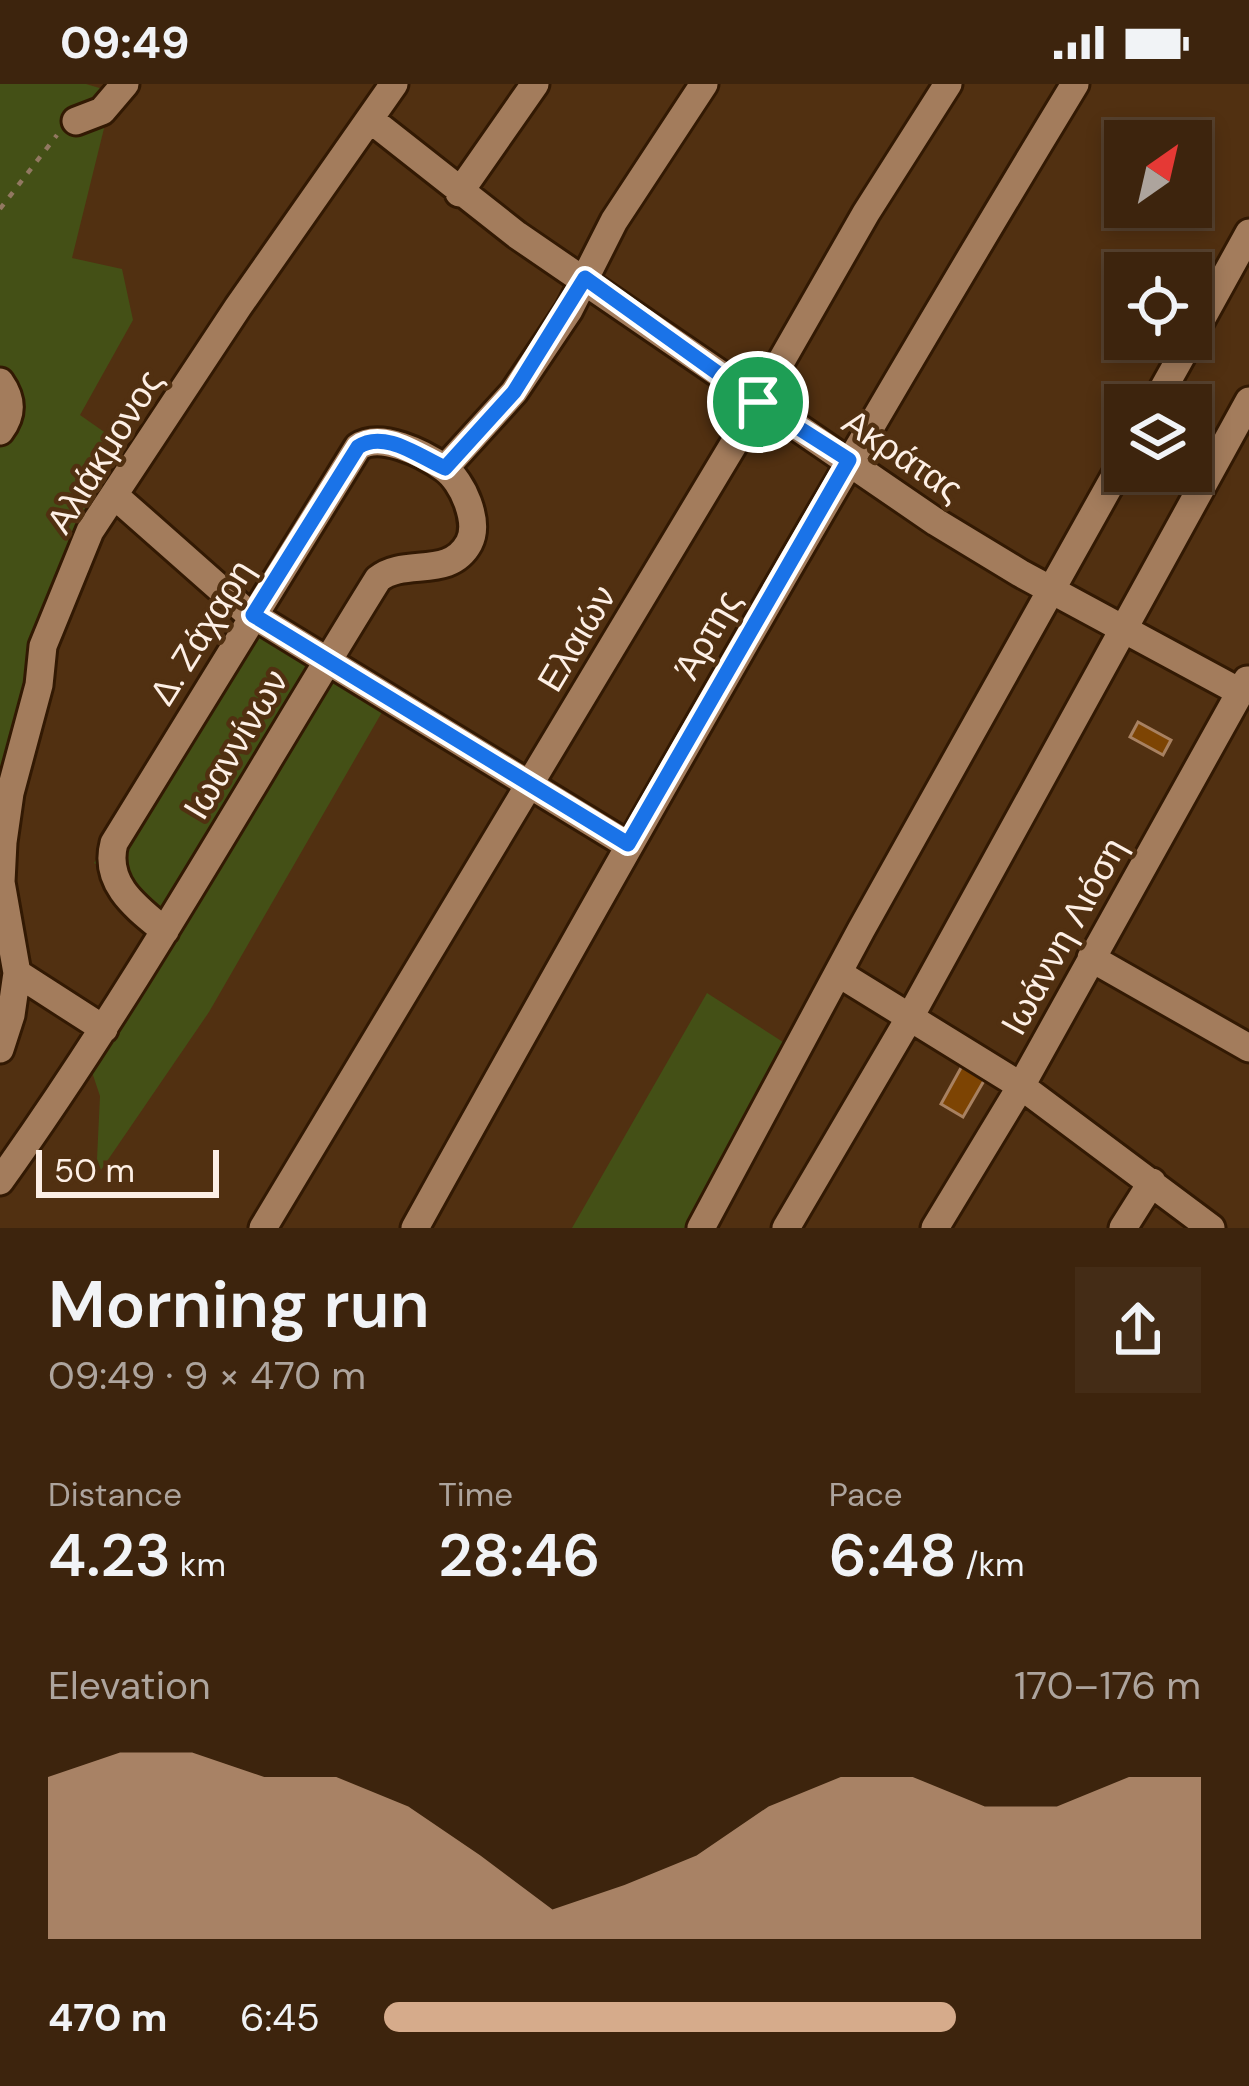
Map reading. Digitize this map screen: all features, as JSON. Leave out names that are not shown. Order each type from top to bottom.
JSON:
[{"type":"street","points":[[76,121],[102,111],[125,84]]},
{"type":"street","name":"Αλιάκμονος","points":[[0,1049],[17,973],[1,882],[10,793],[39,686],[43,646],[90,531],[394,84]]},
{"type":"street","points":[[459,193],[535,84]]},
{"type":"street","points":[[445,468],[514,392],[585,278],[614,221],[704,84]]},
{"type":"street","name":"Ελαιών","points":[[263,1228],[758,402],[866,213],[948,84]]},
{"type":"street","name":"Άρτης","points":[[415,1228],[849,460],[1075,84]]},
{"type":"street","name":"Ακράτας","points":[[371,120],[459,193],[936,522],[1124,631],[1245,684]]},
{"type":"street","points":[[1212,301],[1249,233]]},
{"type":"street","points":[[0,382],[10,397],[10,411],[0,431]]},
{"type":"street","points":[[786,1228],[910,1017],[1249,401]]},
{"type":"street","name":"Δ. Ζάχαρη","points":[[165,931],[124,898],[110,856],[114,843],[358,447],[369,440],[382,440],[445,468]]},
{"type":"street","name":"Ιωαννίνων","points":[[0,1180],[104,1029],[378,579],[389,570],[437,567],[455,560],[470,542],[474,524],[445,468]]},
{"type":"street","points":[[700,1228],[1106,492]]},
{"type":"street","points":[[114,495],[253,615],[628,844]]},
{"type":"street","name":"Ιωάννη Λιόση","points":[[935,1228],[1021,1086],[1245,684]]},
{"type":"street","points":[[1090,958],[1249,1048]]},
{"type":"street","points":[[17,973],[104,1029]]},
{"type":"street","points":[[838,973],[1021,1086],[1211,1228]]},
{"type":"street","points":[[1123,1228],[1151,1182]]},
{"type":"path","points":[[0,209],[58,135],[76,121]]},
{"type":"green space","points":[[0,84],[86,84],[113,92],[72,258],[122,269],[133,320],[80,415],[130,450],[108,464],[35,635],[0,776]]},
{"type":"green space","points":[[246,621],[385,707],[209,1012],[101,1170],[97,1159],[100,1096],[90,1066],[184,923],[94,863]]},
{"type":"green space","points":[[707,993],[786,1044],[687,1228],[572,1228]]},
{"type":"building","points":[[1138,722],[1171,740],[1163,755],[1130,737]]},
{"type":"building","points":[[962,1066],[985,1079],[963,1117],[941,1104]]},
{"type":"route","points":[[585,278],[758,402],[849,460],[628,844],[253,615],[358,447],[369,440],[382,440],[445,468],[514,392],[585,278]]}]
